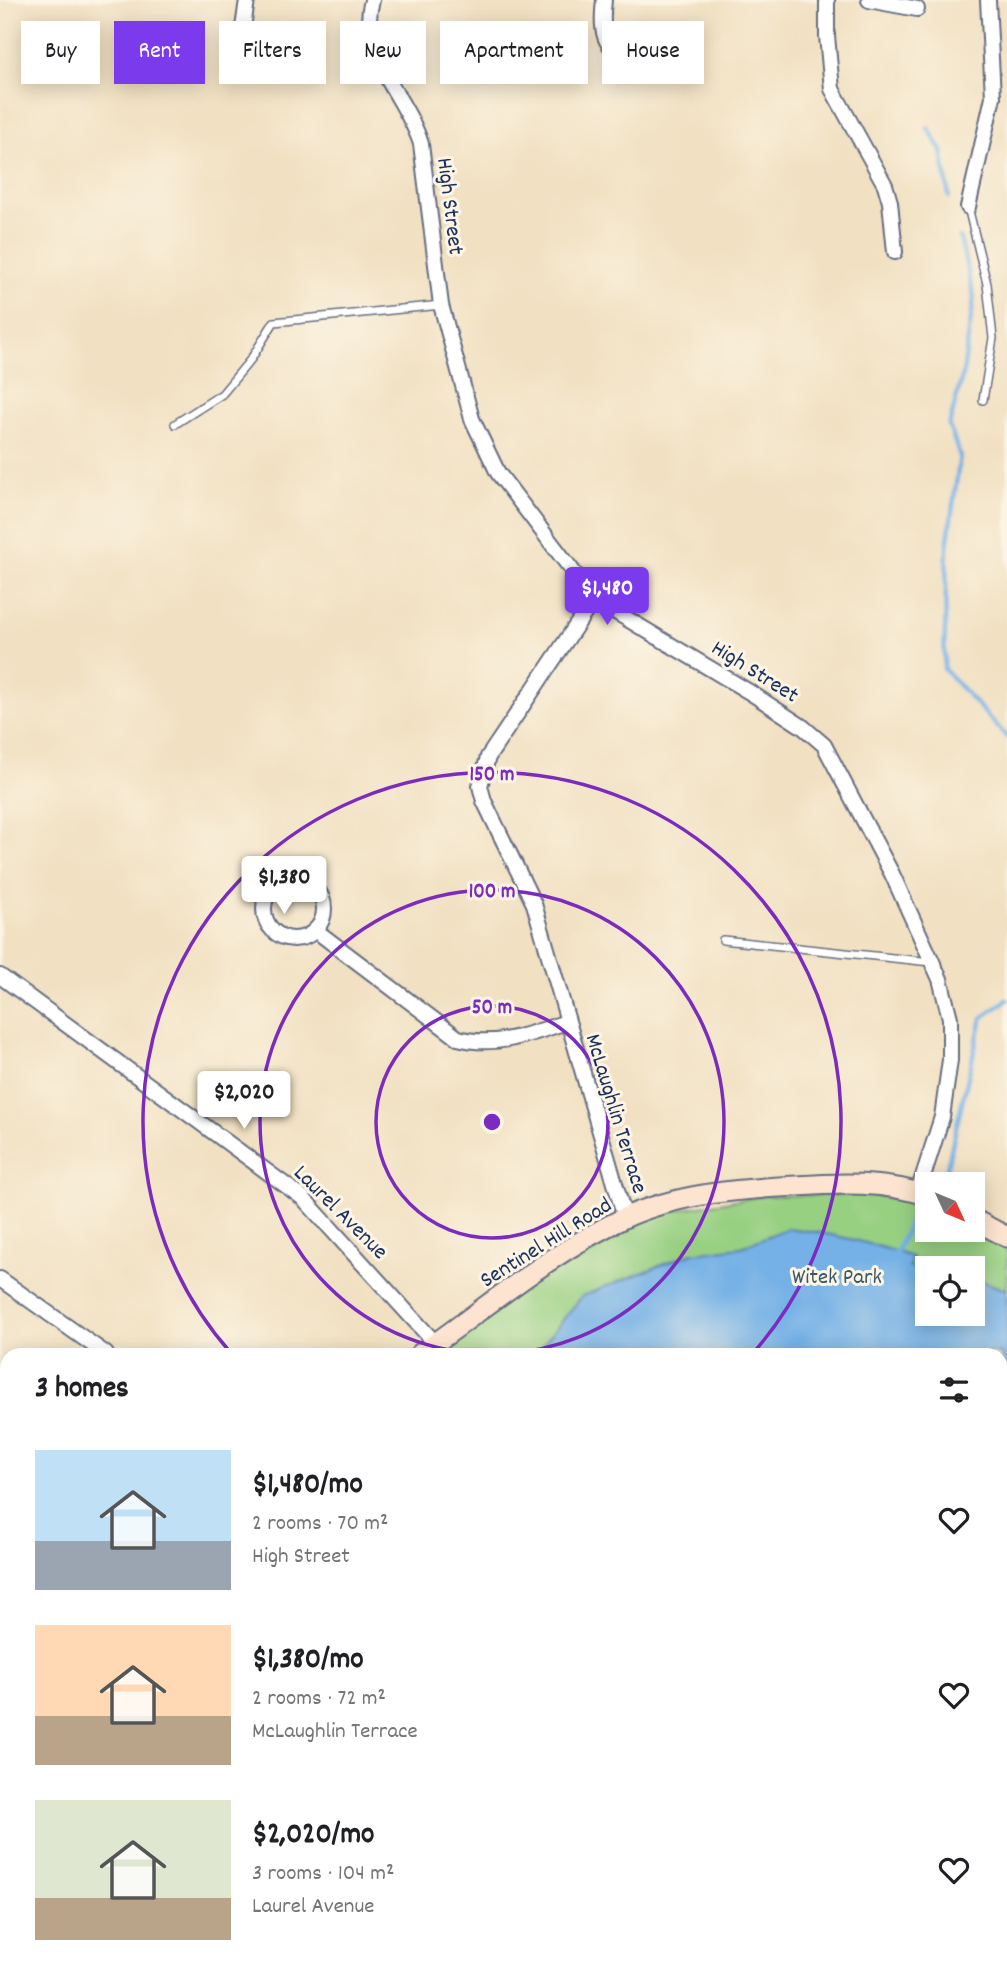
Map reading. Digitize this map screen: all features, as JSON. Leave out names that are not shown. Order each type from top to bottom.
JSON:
[{"type":"main road","name":"Sentinel Hill Road","points":[[429,1348],[532,1273],[625,1218],[681,1200],[752,1189],[869,1185],[915,1193]]},
{"type":"main road","points":[[985,1225],[1007,1237]]},
{"type":"street","points":[[244,21],[247,0]]},
{"type":"street","name":"High Street","points":[[372,0],[369,20],[374,48],[421,144],[441,305],[464,395],[483,446],[524,510],[594,599],[751,693],[803,727],[824,745],[886,863],[946,997],[951,1038],[942,1117],[928,1172]]},
{"type":"street","points":[[602,32],[604,0]]},
{"type":"street","points":[[827,0],[832,89],[886,185],[895,252]]},
{"type":"street","points":[[869,0],[917,9]]},
{"type":"street","points":[[968,207],[993,97],[988,0]]},
{"type":"street","points":[[993,97],[1007,103]]},
{"type":"street","name":"McLaughlin Terrace","points":[[594,599],[488,757],[481,786],[491,818],[534,904],[566,1022],[625,1218]]},
{"type":"street","points":[[292,879],[302,880],[318,891],[324,911],[315,930],[299,938],[281,936],[273,930],[267,923],[264,904],[273,887],[292,879]]},
{"type":"street","name":"McLaughlin Terrace","points":[[315,930],[458,1038],[482,1042],[500,1040],[566,1022]]},
{"type":"street","name":"Laurel Avenue","points":[[0,976],[303,1198],[427,1348]]},
{"type":"street","points":[[0,1279],[98,1348]]},
{"type":"lane","points":[[968,207],[987,284],[993,338],[983,400]]},
{"type":"lane","points":[[175,424],[222,394],[251,359],[274,322],[441,305]]},
{"type":"lane","points":[[723,940],[932,962]]},
{"type":"green space","name":"Witek Park","points":[[846,1194],[887,1197],[915,1203],[915,1242],[985,1242],[985,1236],[1007,1248],[1007,1348],[438,1348],[527,1282],[579,1249],[632,1223],[664,1213],[763,1196]]},
{"type":"water","points":[[788,1228],[835,1236],[897,1252],[912,1257],[909,1267],[915,1269],[915,1326],[985,1326],[985,1282],[1007,1290],[1007,1348],[541,1348],[582,1296],[692,1253],[741,1247]]},
{"type":"waterway","points":[[928,128],[942,151],[949,197]]},
{"type":"waterway","points":[[960,238],[974,297],[963,373],[949,426],[960,456],[947,547],[944,669],[1007,737]]},
{"type":"waterway","points":[[946,1172],[982,1018],[1007,1000]]},
{"type":"waterway","points":[[895,1255],[915,1211]]}]
